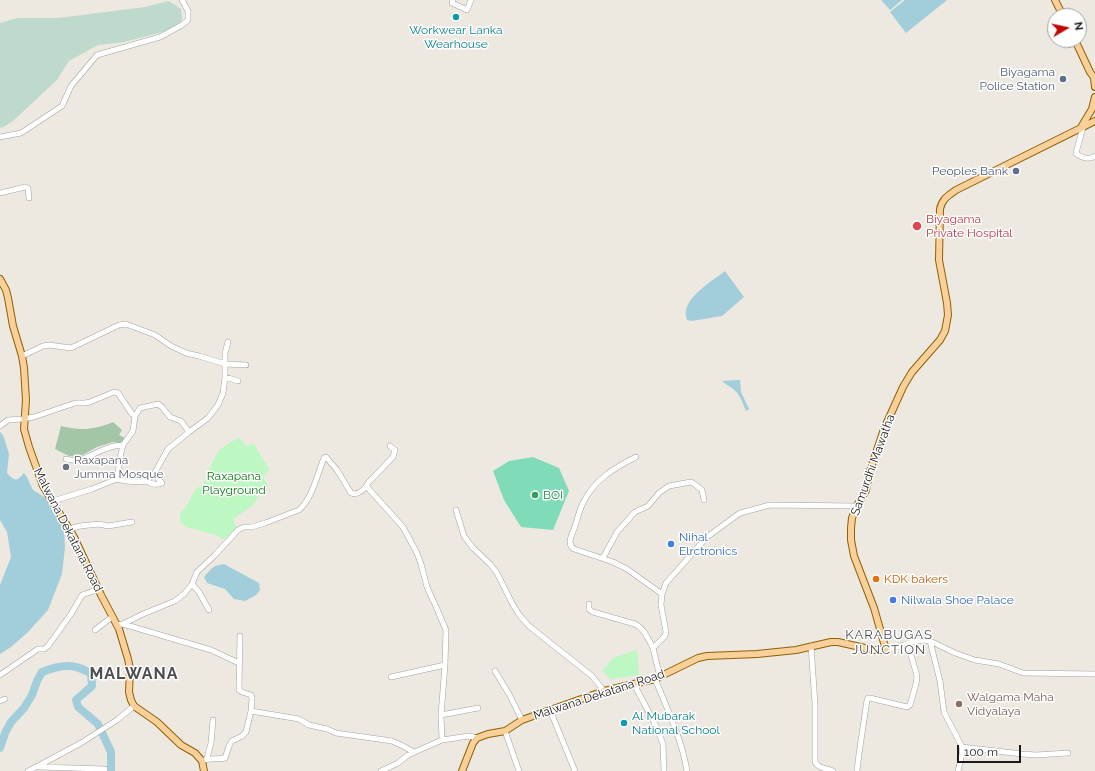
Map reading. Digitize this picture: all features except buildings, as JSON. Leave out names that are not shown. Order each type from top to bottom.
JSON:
[{"type":"main road","points":[[1079,48],[1094,78],[1095,87]]},
{"type":"main road","points":[[1081,128],[1092,109],[1095,97]]},
{"type":"main road","name":"Samurdhi Mawatha","points":[[886,650],[874,608],[854,556],[851,540],[852,518],[866,490],[872,463],[884,430],[903,387],[912,372],[940,340],[945,331],[948,315],[947,303],[939,260],[941,204],[944,198],[956,190],[1095,121]]},
{"type":"main road","name":"Malwana Dekatana Road","points":[[0,279],[7,294],[13,326],[24,368],[26,393],[24,419],[25,436],[43,486],[74,537],[112,617],[120,624],[119,629],[130,669],[129,692],[134,706]]},
{"type":"main road","name":"Malwana Dekatana Road","points":[[477,738],[488,734],[505,731],[522,720],[604,691],[658,678],[698,658],[707,656],[757,654],[796,650],[831,642],[838,642],[874,650],[886,650]]},
{"type":"main road","points":[[134,706],[157,722],[182,745],[204,759],[204,771]]},
{"type":"main road","points":[[462,771],[473,743],[477,738]]},
{"type":"street","points":[[0,137],[21,133],[62,106],[71,86],[97,55],[160,37],[182,25],[188,20],[188,12],[182,0]]},
{"type":"street","points":[[453,0],[452,2],[467,10],[471,0]]},
{"type":"street","points":[[1081,128],[1076,153],[1086,158],[1092,158],[1095,156]]},
{"type":"street","points":[[0,193],[28,188],[29,198]]},
{"type":"street","points":[[22,356],[43,346],[49,345],[71,348],[93,336],[119,325],[126,324],[155,335],[171,346],[186,353],[225,364],[246,365]]},
{"type":"street","points":[[146,481],[154,474],[168,449],[208,418],[218,406],[223,393],[225,353],[228,342]]},
{"type":"street","points":[[225,377],[238,382]]},
{"type":"street","points":[[0,426],[8,420],[24,419],[75,403],[90,402],[114,392],[118,394],[135,416]]},
{"type":"street","points":[[117,479],[123,445],[133,431],[135,416],[140,408],[158,404],[162,406],[170,417],[181,421],[189,432]]},
{"type":"street","points":[[66,459],[77,461],[114,446],[123,445]]},
{"type":"street","points":[[120,624],[175,601],[184,594],[192,584],[197,572],[238,530],[244,527],[252,527],[265,523],[299,510],[310,494],[324,458],[326,457],[337,470],[351,493],[357,494],[367,487],[369,482],[393,457],[395,450],[390,446]]},
{"type":"street","points":[[636,457],[617,466],[592,488],[583,503],[570,543],[571,547],[574,549],[603,558],[627,569],[662,594]]},
{"type":"street","points":[[52,501],[92,489],[117,479],[146,481],[155,485],[162,483],[154,474]]},
{"type":"street","points":[[603,558],[617,532],[635,512],[648,506],[659,493],[668,486],[690,482],[693,483],[702,490],[704,500]]},
{"type":"street","points":[[367,487],[403,527],[417,553],[427,587],[446,630],[441,715],[442,740]]},
{"type":"street","points":[[653,648],[665,636],[666,632],[661,605],[662,594],[666,583],[708,537],[740,513],[770,505],[857,506]]},
{"type":"street","points":[[456,510],[464,536],[473,548],[497,573],[520,616],[529,626],[592,676],[604,691]]},
{"type":"street","points":[[69,529],[80,526],[99,524],[108,526],[132,522]]},
{"type":"street","points":[[192,584],[199,592],[209,610]]},
{"type":"street","points":[[0,675],[38,649],[44,649],[48,646],[72,614],[82,595],[99,589]]},
{"type":"street","points":[[588,604],[590,609],[594,612],[635,624],[640,626],[645,632],[653,648],[658,678],[682,749],[687,771]]},
{"type":"street","points":[[95,630],[112,617]]},
{"type":"street","points":[[120,624],[211,650],[239,663]]},
{"type":"street","points":[[213,720],[211,743],[204,759],[222,759],[225,758],[232,741],[242,736],[246,732],[251,711],[251,695],[239,690],[240,636]]},
{"type":"street","name":"Malwana Dekatana Road","points":[[886,650],[919,640],[930,641]]},
{"type":"street","points":[[930,641],[955,653],[975,660],[999,664],[1023,673],[1095,674]]},
{"type":"street","points":[[930,641],[940,681],[944,712],[962,747],[958,771]]},
{"type":"street","points":[[858,771],[859,754],[868,698],[906,707],[910,705],[917,676],[908,644]]},
{"type":"street","points":[[811,646],[815,704],[815,762],[821,768],[833,771]]},
{"type":"street","points":[[391,677],[445,665]]},
{"type":"street","points":[[495,671],[522,720]]},
{"type":"street","points":[[634,684],[661,738],[663,744],[664,771]]},
{"type":"street","points":[[28,771],[81,743],[117,720],[134,706]]},
{"type":"street","points":[[441,715],[478,708]]},
{"type":"street","points":[[550,710],[575,771]]},
{"type":"street","points":[[251,711],[299,719],[309,725],[327,728],[336,733],[392,741],[414,752]]},
{"type":"street","points":[[505,731],[519,771]]},
{"type":"street","points":[[381,771],[398,763],[408,755],[442,740],[469,736],[477,738]]},
{"type":"street","points":[[962,747],[1036,755],[1068,753]]},
{"type":"street","points":[[38,766],[105,769]]},
{"type":"green space","points":[[169,1],[181,9],[182,21],[166,31],[124,42],[98,45],[69,61],[57,80],[13,121],[2,128],[0,127],[0,23],[17,18],[58,18],[145,7]]},
{"type":"green space","points":[[113,422],[122,430],[119,435],[125,438],[122,444],[113,442],[97,447],[79,457],[69,456],[55,449],[61,426],[75,429],[87,429],[100,427]]},
{"type":"green space","name":"Raxapana Playground","points":[[238,438],[243,441],[245,446],[254,444],[269,469],[263,478],[268,485],[253,505],[233,519],[236,527],[222,540],[219,536],[186,527],[181,523],[180,514],[197,488],[203,485],[217,453],[223,447]]},
{"type":"green space","name":"BOI","points":[[533,457],[559,468],[569,491],[553,530],[521,527],[504,500],[493,471],[509,461]]},
{"type":"green space","points":[[637,650],[639,675],[611,679],[602,671],[613,658]]},
{"type":"water","points":[[881,0],[902,0],[890,10]]},
{"type":"water","points":[[905,0],[947,0],[906,33],[890,12]]},
{"type":"water","points":[[725,271],[744,297],[722,316],[692,321],[687,320],[686,311],[688,304],[702,288]]},
{"type":"water","points":[[740,380],[741,392],[749,409],[746,411],[738,394],[722,381]]},
{"type":"water","points":[[0,432],[3,435],[9,454],[7,473],[12,478],[17,479],[24,473],[33,490],[49,500],[50,506],[64,529],[65,548],[62,574],[48,610],[28,632],[11,647],[0,654],[0,585],[11,557],[7,532],[0,520]]},
{"type":"water","points":[[224,564],[259,583],[260,590],[256,595],[245,601],[234,599],[225,589],[207,583],[204,577],[209,571],[212,568]]},
{"type":"waterway","points":[[0,748],[5,733],[11,722],[24,708],[32,695],[42,672],[63,666],[72,666],[91,673],[92,686],[76,700],[78,707],[98,724],[111,752],[111,771]]},
{"type":"place","name":"Workwear Lanka Wearhouse","points":[[456,17]]},
{"type":"place","name":"Biyagama Police Station","points":[[1063,79]]},
{"type":"place","name":"Peoples Bank","points":[[1016,171]]},
{"type":"place","name":"Biyagama Private Hospital","points":[[917,226]]},
{"type":"place","name":"Raxapana Jumma Mosque","points":[[66,467]]},
{"type":"place","name":"BOI","points":[[535,495]]},
{"type":"place","name":"Nihal Elrctronics","points":[[671,544]]},
{"type":"place","name":"KDK bakers","points":[[876,579]]},
{"type":"place","name":"Nilwala Shoe Palace","points":[[893,600]]},
{"type":"place","name":"Walgama Maha Vidyalaya","points":[[959,704]]},
{"type":"place","name":"Al Mubarak National School","points":[[624,723]]},
{"type":"district","name":"KARABUGAS JUNCTION","points":[[889,642]]},
{"type":"district","name":"MALWANA","points":[[134,674]]}]
